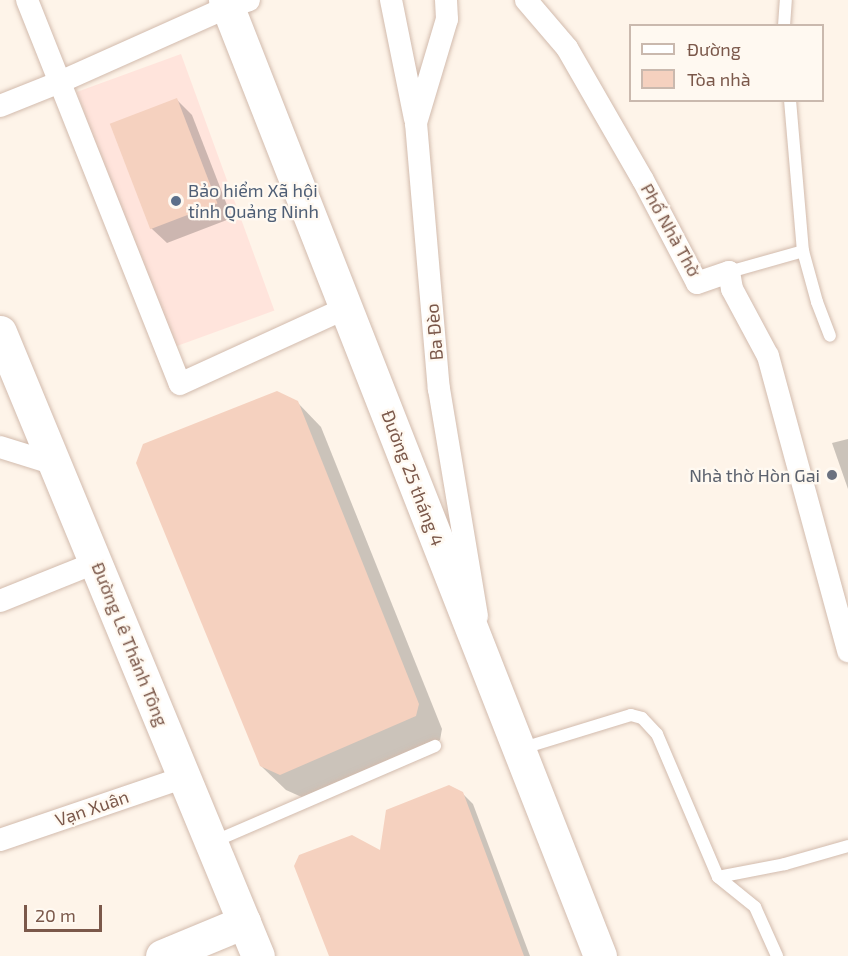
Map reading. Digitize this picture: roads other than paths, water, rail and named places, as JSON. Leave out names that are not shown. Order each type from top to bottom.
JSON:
[{"type":"street","points":[[27,0],[180,384],[346,308]]},
{"type":"street","points":[[391,0],[416,123]]},
{"type":"street","name":"Ba Đèo","points":[[446,0],[447,19],[416,123],[439,389],[486,664]]},
{"type":"street","name":"Phố Nhà Thờ","points":[[526,0],[567,48],[643,180],[697,283],[729,272],[732,289],[768,356],[848,651]]},
{"type":"street","points":[[0,106],[60,82],[234,2]]},
{"type":"street","name":"Đường 25 tháng 4","points":[[234,2],[346,308],[600,956]]},
{"type":"street","name":"Đường Lê Thánh Tông","points":[[0,332],[258,956]]},
{"type":"street","points":[[0,447],[55,464]]},
{"type":"street","points":[[0,601],[96,562]]},
{"type":"street","name":"Vạn Xuân","points":[[0,840],[185,777]]},
{"type":"street","points":[[162,956],[244,922]]},
{"type":"lane","points":[[784,24],[786,0]]},
{"type":"lane","points":[[790,102],[802,251],[830,336]]},
{"type":"lane","points":[[729,272],[802,251]]},
{"type":"lane","points":[[519,750],[631,716],[642,718],[657,734],[718,877],[755,907],[777,956]]},
{"type":"lane","points":[[212,843],[435,746]]},
{"type":"lane","points":[[718,877],[785,864],[848,846]]},
{"type":"place","name":"Bảo hiểm Xã hội tỉnh Quảng Ninh","points":[[176,201]]},
{"type":"place","name":"Nhà thờ Hòn Gai","points":[[832,475]]}]
